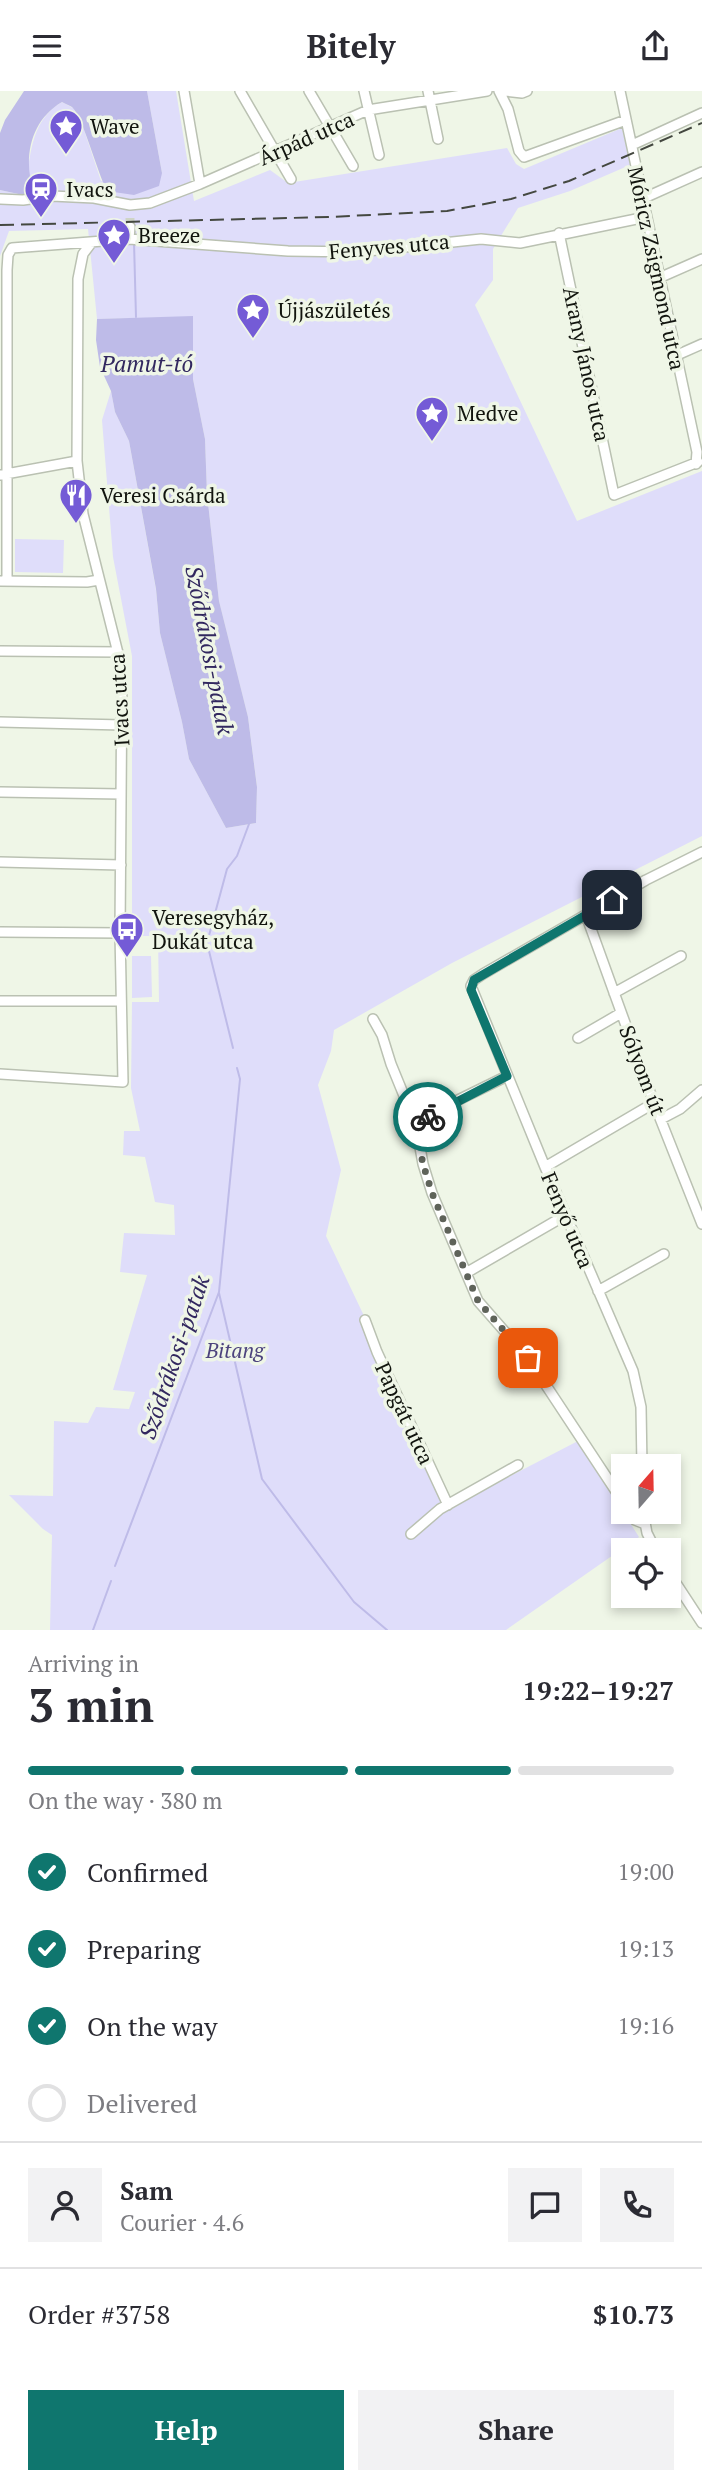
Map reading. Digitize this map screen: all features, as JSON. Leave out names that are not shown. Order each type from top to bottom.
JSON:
[{"type":"street","points":[[184,91],[200,184]]},
{"type":"street","points":[[240,91],[291,179]]},
{"type":"street","points":[[309,91],[353,166]]},
{"type":"street","points":[[363,91],[379,155]]},
{"type":"street","name":"Árpád utca","points":[[0,199],[74,196],[130,210],[200,184],[368,110],[429,96],[487,91]]},
{"type":"street","points":[[499,91],[508,109],[519,151],[524,157],[626,120]]},
{"type":"street","points":[[505,91],[527,91]]},
{"type":"street","name":"Móricz Zsigmond utca","points":[[620,91],[699,461]]},
{"type":"street","points":[[429,96],[438,139]]},
{"type":"street","points":[[633,149],[702,113]]},
{"type":"street","points":[[642,199],[702,172]]},
{"type":"street","name":"Fenyves utca","points":[[4,270],[12,248],[22,246],[129,239],[288,251],[358,252],[481,239],[520,243],[646,217]]},
{"type":"street","points":[[129,239],[130,227]]},
{"type":"street","name":"Arany János utca","points":[[559,233],[614,495],[699,461]]},
{"type":"street","name":"Ivacs utca","points":[[0,1074],[122,1082],[122,669],[83,514],[77,461],[79,268],[83,254],[92,241]]},
{"type":"street","points":[[659,278],[702,259]]},
{"type":"street","points":[[4,270],[4,581],[99,580]]},
{"type":"street","points":[[675,356],[702,344]]},
{"type":"street","points":[[4,474],[77,461]]},
{"type":"street","points":[[0,651],[118,652]]},
{"type":"street","points":[[0,722],[122,725]]},
{"type":"street","points":[[0,792],[121,794]]},
{"type":"street","points":[[586,915],[646,880],[702,852]]},
{"type":"street","points":[[0,862],[121,865]]},
{"type":"street","name":"Fenyő utca","points":[[586,915],[474,980],[471,990],[639,1389],[642,1454]]},
{"type":"street","name":"Sólyom út","points":[[586,915],[654,1103],[702,1224]]},
{"type":"street","points":[[0,932],[120,933]]},
{"type":"street","points":[[614,993],[681,955]]},
{"type":"street","points":[[0,1001],[120,1001]]},
{"type":"street","points":[[578,1038],[621,1013]]},
{"type":"street","points":[[373,1020],[382,1035],[415,1125],[432,1193],[483,1309],[528,1358],[611,1483]]},
{"type":"street","points":[[415,1125],[507,1076]]},
{"type":"street","points":[[661,1119],[680,1109],[702,1090]]},
{"type":"street","points":[[545,1167],[654,1103]]},
{"type":"street","points":[[466,1273],[566,1215]]},
{"type":"street","points":[[598,1291],[664,1254]]},
{"type":"street","name":"Papgát utca","points":[[365,1320],[377,1352],[448,1505]]},
{"type":"street","points":[[411,1534],[448,1505],[518,1465]]},
{"type":"street","points":[[640,1524],[646,1528]]},
{"type":"street","points":[[645,1524],[650,1538]]},
{"type":"street","points":[[681,1591],[702,1623]]},
{"type":"green space","name":"Bitang","points":[[147,91],[176,91],[194,201],[270,170],[288,183],[507,148],[516,164],[524,169],[622,128],[630,165],[570,191],[518,208],[493,249],[493,280],[475,305],[577,521],[702,471],[702,836],[452,963],[334,1030],[331,1051],[318,1085],[341,1170],[326,1236],[454,1505],[578,1441],[611,1493],[611,1524],[631,1524],[639,1537],[611,1538],[611,1557],[506,1630],[50,1630],[52,1535],[9,1495],[53,1496],[54,1421],[88,1423],[96,1407],[129,1409],[135,1392],[113,1390],[147,1275],[120,1272],[124,1233],[175,1235],[174,1205],[155,1202],[145,1157],[123,1155],[124,1131],[140,1131],[131,1088],[132,1002],[159,1002],[158,936],[132,936],[132,656],[113,557],[102,420],[111,391],[115,412],[129,441],[156,590],[160,633],[189,759],[226,828],[256,823],[257,786],[248,717],[219,601],[207,494],[205,439],[193,379],[193,317],[97,319],[88,229],[9,231],[0,256],[0,190],[23,195],[37,131],[42,120],[62,102],[73,108],[81,121],[101,181],[162,173]]},
{"type":"green space","points":[[15,539],[64,540],[63,573],[15,572]]},
{"type":"green space","points":[[132,956],[151,956],[152,997],[132,998]]},
{"type":"water","points":[[24,91],[147,91],[162,173],[159,186],[134,195],[107,191],[76,113],[72,107],[62,102],[43,119],[32,140],[29,164],[33,189],[23,195],[0,190],[0,133],[5,120]]},
{"type":"water","name":"Pamut-tó","points":[[193,316],[193,379],[205,439],[207,494],[219,601],[248,717],[257,787],[256,823],[226,828],[189,759],[160,633],[156,589],[129,441],[115,412],[111,391],[100,367],[96,340],[97,319]]},
{"type":"waterway","name":"Sződrákosi-patak","points":[[134,242],[136,317]]},
{"type":"waterway","name":"Sződrákosi-patak","points":[[233,1048],[207,943],[227,869],[237,856],[249,824]]},
{"type":"waterway","name":"Sződrákosi-patak","points":[[115,1566],[219,1292],[240,1079],[237,1068]]},
{"type":"waterway","points":[[219,1293],[262,1479],[354,1602],[387,1630]]},
{"type":"waterway","name":"Sződrákosi-patak","points":[[93,1630],[111,1581]]},
{"type":"tunnel","points":[[130,214],[130,227]]},
{"type":"railway","points":[[0,225],[330,217],[447,211],[511,199],[569,181],[702,123]]},
{"type":"way so far","points":[[428,1117],[415,1125],[423,1164],[439,1211],[478,1301],[528,1358]]},
{"type":"place","name":"Wave","points":[[66,156]]},
{"type":"place","name":"Ivacs","points":[[41,219]]},
{"type":"place","name":"Breeze","points":[[114,265]]},
{"type":"place","name":"Újjászületés","points":[[253,340]]},
{"type":"place","name":"Medve","points":[[432,443]]},
{"type":"place","name":"Veresi Csárda","points":[[76,525]]},
{"type":"place","name":"Veresegyház, Dukát utca","points":[[127,959]]},
{"type":"route","points":[[428,1117],[507,1076],[471,990],[474,980],[612,900]]}]
